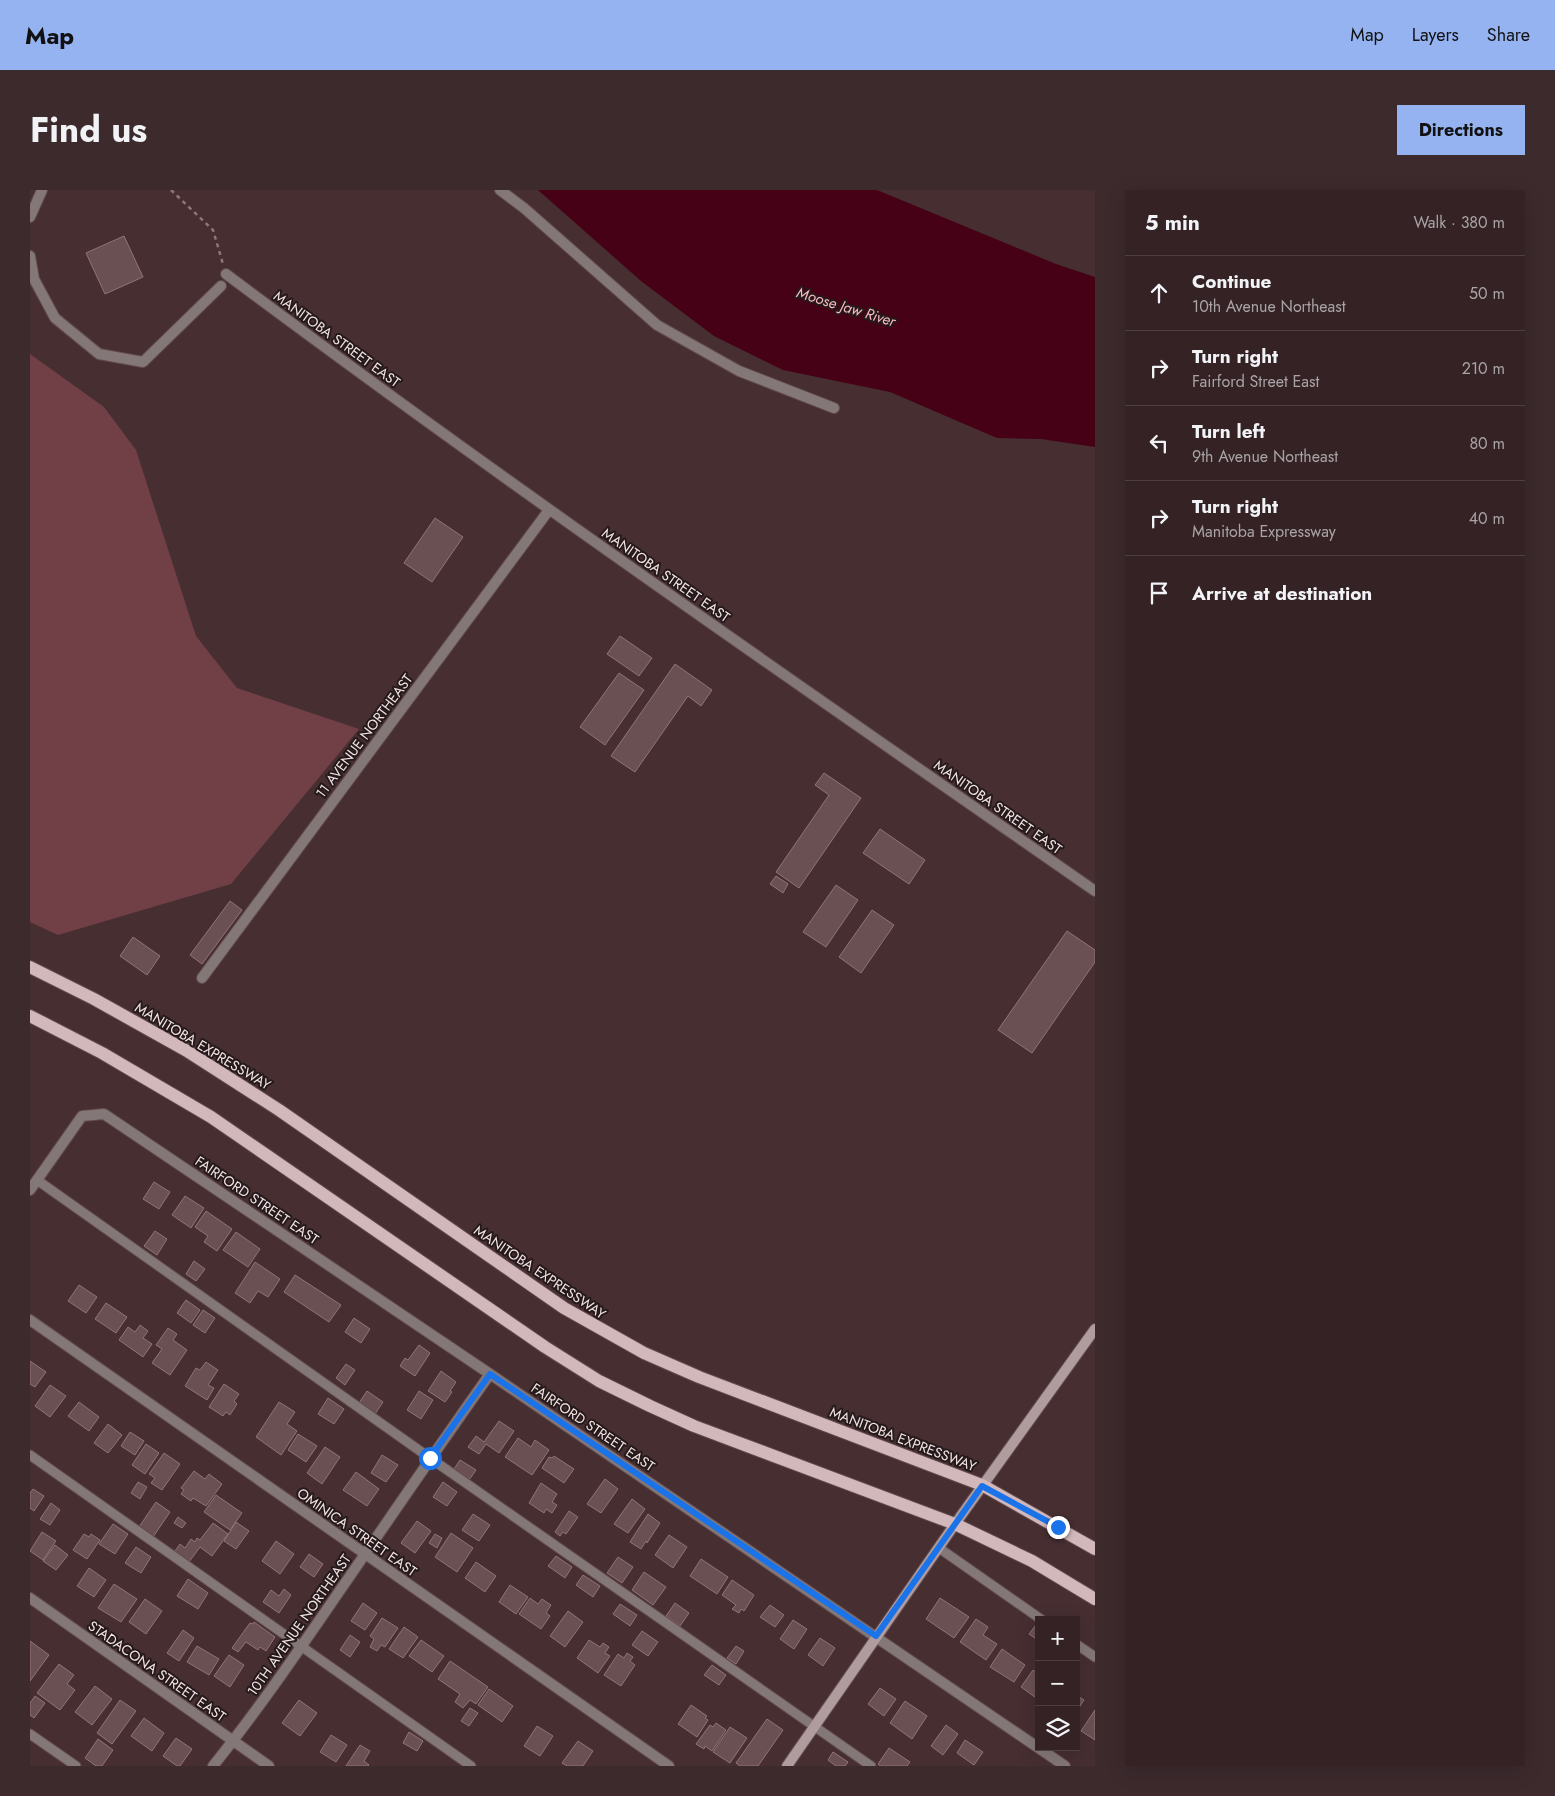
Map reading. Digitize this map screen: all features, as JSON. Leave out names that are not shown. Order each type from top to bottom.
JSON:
[{"type":"main road","name":"MANITOBA EXPRESSWAY","points":[[30,967],[103,1004],[204,1061],[279,1110],[564,1308],[608,1334],[644,1353],[699,1377],[982,1486],[1095,1549]]},
{"type":"main road","points":[[30,1016],[102,1053],[211,1117],[545,1347],[599,1381],[694,1426],[955,1524],[1032,1561],[1095,1599]]},
{"type":"street","points":[[30,217],[42,190]]},
{"type":"street","points":[[500,190],[524,208],[656,326],[739,371],[834,408]]},
{"type":"street","points":[[30,256],[34,279],[55,318],[99,354],[143,362],[221,286]]},
{"type":"street","name":"MANITOBA STREET EAST","points":[[226,274],[343,362],[549,510],[1095,891]]},
{"type":"street","name":"11 AVENUE NORTHEAST","points":[[202,978],[549,510]]},
{"type":"street","name":"FAIRFORD STREET EAST","points":[[37,1180],[82,1116],[104,1114],[490,1374],[1065,1766]]},
{"type":"street","points":[[30,1190],[37,1180]]},
{"type":"street","name":"OMINICA STREET EAST","points":[[30,1320],[364,1555],[669,1766]]},
{"type":"street","points":[[787,1766],[876,1636],[1095,1329]]},
{"type":"street","name":"10TH AVENUE NORTHEAST","points":[[212,1766],[233,1741],[301,1647],[430,1458],[490,1374]]},
{"type":"street","name":"STADACONA STREET EAST","points":[[30,1598],[269,1766]]},
{"type":"lane","points":[[37,1180],[430,1458],[871,1766]]},
{"type":"lane","points":[[30,1455],[471,1766]]},
{"type":"lane","points":[[939,1548],[1036,1616]]},
{"type":"lane","points":[[1080,1647],[1095,1657]]},
{"type":"lane","points":[[30,1734],[76,1766]]},
{"type":"path","points":[[171,190],[213,230],[226,274]]},
{"type":"shaded area","points":[[30,354],[104,407],[136,450],[196,636],[237,688],[359,729],[231,884],[58,935],[30,922]]},
{"type":"water","name":"Moose Jaw River","points":[[538,190],[877,190],[1056,264],[1095,277],[1095,447],[1041,439],[997,438],[890,392],[783,370],[714,336],[641,281]]},
{"type":"building","points":[[124,236],[143,277],[105,294],[86,253]]},
{"type":"building","points":[[435,518],[463,537],[432,582],[404,563]]},
{"type":"building","points":[[620,636],[652,658],[639,676],[607,654]]},
{"type":"building","points":[[675,664],[712,690],[701,706],[688,696],[635,772],[611,756]]},
{"type":"building","points":[[619,673],[644,690],[605,745],[580,727]]},
{"type":"building","points":[[824,773],[861,798],[799,888],[776,872],[829,795],[815,785]]},
{"type":"building","points":[[880,829],[925,860],[909,884],[863,853]]},
{"type":"building","points":[[776,876],[788,884],[783,893],[770,884]]},
{"type":"building","points":[[836,885],[858,900],[826,947],[803,932]]},
{"type":"building","points":[[230,901],[242,910],[202,964],[190,955]]},
{"type":"building","points":[[872,910],[894,925],[861,973],[839,957]]},
{"type":"building","points":[[1067,931],[1095,950],[1095,962],[1032,1053],[998,1030]]},
{"type":"building","points":[[133,937],[160,956],[147,975],[120,956]]},
{"type":"building","points":[[154,1182],[170,1192],[159,1209],[143,1199]]},
{"type":"building","points":[[185,1196],[204,1208],[191,1228],[172,1215]]},
{"type":"building","points":[[206,1211],[232,1229],[217,1251],[204,1242],[208,1236],[195,1227]]},
{"type":"building","points":[[155,1231],[167,1239],[157,1255],[144,1246]]},
{"type":"building","points":[[236,1232],[260,1249],[248,1267],[223,1250]]},
{"type":"building","points":[[194,1261],[205,1269],[196,1281],[186,1274]]},
{"type":"building","points":[[255,1262],[280,1279],[268,1297],[258,1291],[250,1303],[235,1293]]},
{"type":"building","points":[[295,1275],[341,1305],[329,1322],[284,1292]]},
{"type":"building","points":[[79,1285],[97,1297],[86,1313],[68,1301]]},
{"type":"building","points":[[186,1300],[200,1310],[191,1323],[177,1313]]},
{"type":"building","points":[[106,1303],[127,1317],[116,1333],[95,1319]]},
{"type":"building","points":[[203,1310],[215,1318],[205,1333],[193,1325]]},
{"type":"building","points":[[354,1318],[370,1329],[361,1343],[345,1332]]},
{"type":"building","points":[[140,1325],[148,1331],[143,1338],[152,1344],[143,1357],[119,1340],[128,1327],[135,1332]]},
{"type":"building","points":[[168,1328],[177,1334],[173,1340],[187,1350],[170,1375],[152,1363],[162,1349],[156,1345]]},
{"type":"building","points":[[419,1345],[430,1353],[415,1376],[400,1366],[405,1358],[408,1360]]},
{"type":"building","points":[[30,1361],[46,1372],[35,1387],[30,1384]]},
{"type":"building","points":[[206,1362],[218,1370],[208,1385],[214,1388],[207,1400],[185,1386],[196,1368],[200,1370]]},
{"type":"building","points":[[346,1364],[355,1370],[345,1385],[336,1378]]},
{"type":"building","points":[[441,1371],[456,1382],[445,1402],[428,1391]]},
{"type":"building","points":[[224,1384],[239,1394],[234,1401],[237,1404],[230,1415],[226,1412],[223,1416],[209,1407]]},
{"type":"building","points":[[50,1385],[66,1396],[50,1417],[35,1406]]},
{"type":"building","points":[[367,1391],[383,1402],[375,1414],[359,1403]]},
{"type":"building","points":[[419,1391],[433,1400],[421,1419],[407,1410]]},
{"type":"building","points":[[328,1398],[344,1409],[334,1424],[318,1414]]},
{"type":"building","points":[[79,1402],[99,1417],[89,1431],[68,1416]]},
{"type":"building","points":[[279,1402],[295,1412],[287,1424],[297,1431],[281,1455],[256,1437]]},
{"type":"building","points":[[499,1421],[514,1431],[499,1453],[486,1444],[479,1454],[468,1447],[476,1436],[484,1442]]},
{"type":"building","points":[[108,1424],[122,1435],[108,1453],[94,1443]]},
{"type":"building","points":[[130,1432],[144,1441],[135,1455],[121,1446]]},
{"type":"building","points":[[298,1434],[317,1446],[306,1462],[288,1450]]},
{"type":"building","points":[[518,1438],[531,1447],[535,1440],[549,1450],[532,1475],[505,1457]]},
{"type":"building","points":[[146,1444],[159,1453],[145,1474],[132,1465]]},
{"type":"building","points":[[325,1447],[340,1457],[322,1484],[307,1473]]},
{"type":"building","points":[[164,1453],[180,1464],[162,1490],[151,1483],[155,1478],[149,1474]]},
{"type":"building","points":[[382,1455],[398,1465],[386,1482],[371,1473]]},
{"type":"building","points":[[554,1456],[574,1469],[564,1483],[542,1468],[549,1457],[552,1458]]},
{"type":"building","points":[[460,1460],[476,1470],[469,1480],[454,1469]]},
{"type":"building","points":[[194,1471],[205,1479],[209,1474],[222,1484],[206,1506],[193,1498],[191,1501],[181,1494],[184,1490],[181,1488]]},
{"type":"building","points":[[356,1472],[379,1489],[367,1506],[343,1490]]},
{"type":"building","points":[[605,1479],[618,1489],[601,1513],[587,1504]]},
{"type":"building","points":[[138,1482],[147,1487],[140,1499],[131,1493]]},
{"type":"building","points":[[443,1482],[457,1492],[447,1506],[433,1497]]},
{"type":"building","points":[[541,1483],[557,1494],[552,1502],[557,1505],[552,1513],[546,1509],[544,1513],[529,1503]]},
{"type":"building","points":[[33,1489],[44,1496],[34,1511],[30,1508],[30,1493]]},
{"type":"building","points":[[216,1495],[242,1513],[230,1530],[204,1512]]},
{"type":"building","points":[[632,1499],[645,1509],[628,1533],[614,1524]]},
{"type":"building","points":[[156,1502],[170,1512],[153,1537],[139,1527]]},
{"type":"building","points":[[51,1503],[60,1510],[50,1525],[40,1519]]},
{"type":"building","points":[[569,1511],[578,1517],[566,1534],[563,1532],[560,1536],[555,1532]]},
{"type":"building","points":[[473,1514],[490,1525],[479,1541],[462,1530]]},
{"type":"building","points":[[648,1514],[660,1523],[641,1549],[630,1542]]},
{"type":"building","points":[[178,1517],[186,1523],[182,1528],[174,1523]]},
{"type":"building","points":[[417,1521],[431,1531],[415,1553],[401,1543]]},
{"type":"building","points":[[236,1522],[249,1531],[236,1549],[224,1541]]},
{"type":"building","points":[[213,1523],[228,1534],[212,1556],[200,1547],[189,1562],[175,1551],[180,1544],[185,1548],[191,1539],[195,1542],[197,1538],[200,1540]]},
{"type":"building","points":[[113,1524],[128,1534],[115,1554],[99,1544]]},
{"type":"building","points":[[42,1532],[56,1541],[43,1560],[30,1551]]},
{"type":"building","points":[[451,1533],[473,1548],[457,1572],[435,1557]]},
{"type":"building","points":[[84,1534],[89,1537],[91,1534],[100,1540],[87,1559],[73,1550]]},
{"type":"building","points":[[435,1534],[442,1538],[437,1548],[429,1543]]},
{"type":"building","points":[[669,1535],[687,1547],[673,1568],[655,1555]]},
{"type":"building","points":[[276,1541],[294,1554],[280,1574],[262,1561]]},
{"type":"building","points":[[55,1545],[68,1555],[56,1570],[43,1561]]},
{"type":"building","points":[[136,1547],[151,1557],[141,1573],[125,1563]]},
{"type":"building","points":[[309,1554],[323,1564],[314,1577],[300,1567]]},
{"type":"building","points":[[556,1556],[572,1567],[565,1578],[548,1566]]},
{"type":"building","points":[[618,1557],[633,1567],[622,1583],[607,1573]]},
{"type":"building","points":[[701,1559],[728,1577],[717,1594],[690,1576]]},
{"type":"building","points":[[476,1562],[496,1576],[485,1592],[465,1578]]},
{"type":"building","points":[[89,1568],[106,1580],[94,1597],[77,1586]]},
{"type":"building","points":[[644,1572],[666,1587],[653,1605],[632,1590]]},
{"type":"building","points":[[583,1575],[600,1586],[593,1597],[576,1585]]},
{"type":"building","points":[[188,1579],[208,1593],[198,1609],[177,1596]]},
{"type":"building","points":[[732,1580],[754,1595],[744,1611],[741,1609],[739,1613],[732,1609],[736,1605],[722,1595]]},
{"type":"building","points":[[114,1584],[137,1599],[121,1622],[98,1608]]},
{"type":"building","points":[[510,1585],[528,1597],[516,1614],[499,1602]]},
{"type":"building","points":[[284,1589],[291,1595],[279,1613],[263,1602],[271,1590],[279,1596]]},
{"type":"building","points":[[530,1598],[538,1604],[542,1599],[551,1605],[546,1613],[550,1616],[541,1629],[519,1614]]},
{"type":"building","points":[[940,1598],[969,1617],[954,1638],[926,1619]]},
{"type":"building","points":[[145,1599],[162,1611],[146,1634],[129,1622]]},
{"type":"building","points":[[363,1603],[377,1613],[365,1630],[351,1621]]},
{"type":"building","points":[[675,1603],[689,1613],[680,1626],[666,1616]]},
{"type":"building","points":[[620,1604],[637,1615],[630,1626],[613,1614]]},
{"type":"building","points":[[770,1605],[784,1615],[775,1627],[760,1617]]},
{"type":"building","points":[[568,1611],[583,1622],[565,1647],[550,1636]]},
{"type":"building","points":[[382,1618],[398,1628],[385,1647],[381,1645],[377,1651],[370,1647],[374,1639],[370,1636]]},
{"type":"building","points":[[976,1619],[988,1627],[983,1635],[997,1644],[986,1660],[960,1642]]},
{"type":"building","points":[[793,1620],[807,1629],[794,1649],[780,1639]]},
{"type":"building","points":[[254,1622],[275,1637],[266,1651],[260,1647],[258,1650],[246,1642],[238,1652],[232,1648],[250,1623],[253,1624]]},
{"type":"building","points":[[1035,1626],[1035,1638],[1029,1634]]},
{"type":"building","points":[[404,1627],[418,1637],[403,1658],[389,1649]]},
{"type":"building","points":[[183,1630],[194,1638],[179,1661],[167,1653]]},
{"type":"building","points":[[642,1631],[658,1642],[648,1656],[632,1645]]},
{"type":"building","points":[[350,1635],[360,1642],[350,1657],[340,1650]]},
{"type":"building","points":[[820,1638],[835,1648],[823,1666],[808,1655]]},
{"type":"building","points":[[421,1640],[444,1656],[432,1672],[409,1656]]},
{"type":"building","points":[[589,1640],[600,1647],[603,1643],[609,1647],[605,1653],[610,1656],[598,1673],[577,1658]]},
{"type":"building","points":[[30,1641],[49,1655],[30,1681]]},
{"type":"building","points":[[197,1646],[219,1659],[209,1675],[187,1662]]},
{"type":"building","points":[[736,1646],[744,1651],[736,1664],[727,1658]]},
{"type":"building","points":[[1002,1649],[1025,1665],[1014,1682],[990,1667]]},
{"type":"building","points":[[627,1653],[633,1657],[630,1661],[635,1665],[621,1686],[604,1675],[618,1654],[624,1658]]},
{"type":"building","points":[[229,1655],[244,1665],[230,1687],[214,1676]]},
{"type":"building","points":[[450,1661],[488,1687],[476,1704],[470,1700],[463,1708],[455,1702],[460,1694],[438,1679]]},
{"type":"building","points":[[59,1664],[74,1675],[67,1684],[75,1690],[60,1710],[37,1693]]},
{"type":"building","points":[[712,1665],[726,1675],[719,1685],[704,1675]]},
{"type":"building","points":[[1033,1670],[1035,1672],[1035,1697],[1021,1687]]},
{"type":"building","points":[[95,1686],[112,1699],[92,1725],[75,1712]]},
{"type":"building","points":[[880,1688],[896,1699],[884,1716],[868,1704]]},
{"type":"building","points":[[489,1689],[513,1706],[502,1722],[478,1705]]},
{"type":"building","points":[[35,1696],[45,1703],[34,1718],[30,1715],[30,1703]]},
{"type":"building","points":[[1080,1698],[1084,1700],[1080,1706]]},
{"type":"building","points":[[120,1700],[136,1711],[112,1744],[97,1733]]},
{"type":"building","points":[[299,1700],[317,1713],[300,1736],[282,1723]]},
{"type":"building","points":[[905,1701],[927,1716],[912,1739],[890,1723]]},
{"type":"building","points":[[691,1705],[707,1716],[705,1718],[708,1720],[697,1737],[678,1724]]},
{"type":"building","points":[[470,1708],[478,1713],[469,1726],[461,1721]]},
{"type":"building","points":[[1095,1710],[1095,1740],[1081,1731]]},
{"type":"building","points":[[144,1718],[164,1733],[152,1751],[131,1736]]},
{"type":"building","points":[[767,1719],[783,1730],[758,1766],[740,1766],[736,1763]]},
{"type":"building","points":[[716,1723],[726,1730],[712,1751],[705,1746],[704,1749],[696,1744],[710,1725],[713,1727]]},
{"type":"building","points":[[946,1725],[958,1734],[943,1755],[931,1746]]},
{"type":"building","points":[[537,1726],[553,1736],[540,1756],[524,1746]]},
{"type":"building","points":[[730,1727],[747,1738],[730,1763],[713,1752]]},
{"type":"building","points":[[409,1732],[423,1741],[417,1751],[403,1743]]},
{"type":"building","points":[[331,1735],[347,1745],[336,1762],[320,1752]]},
{"type":"building","points":[[176,1738],[192,1749],[180,1766],[177,1766],[163,1756]]},
{"type":"building","points":[[98,1739],[113,1750],[102,1766],[96,1766],[85,1758]]},
{"type":"building","points":[[965,1740],[983,1752],[974,1765],[957,1753]]},
{"type":"building","points":[[578,1741],[593,1751],[583,1766],[567,1766],[562,1763]]},
{"type":"building","points":[[360,1745],[370,1751],[364,1761],[369,1765],[346,1766]]},
{"type":"building","points":[[889,1748],[910,1762],[907,1766],[880,1766],[878,1764]]},
{"type":"building","points":[[833,1752],[848,1762],[845,1766],[836,1766],[828,1760]]},
{"type":"route","points":[[430,1458],[490,1374],[876,1636],[982,1486],[1058,1527]]}]
